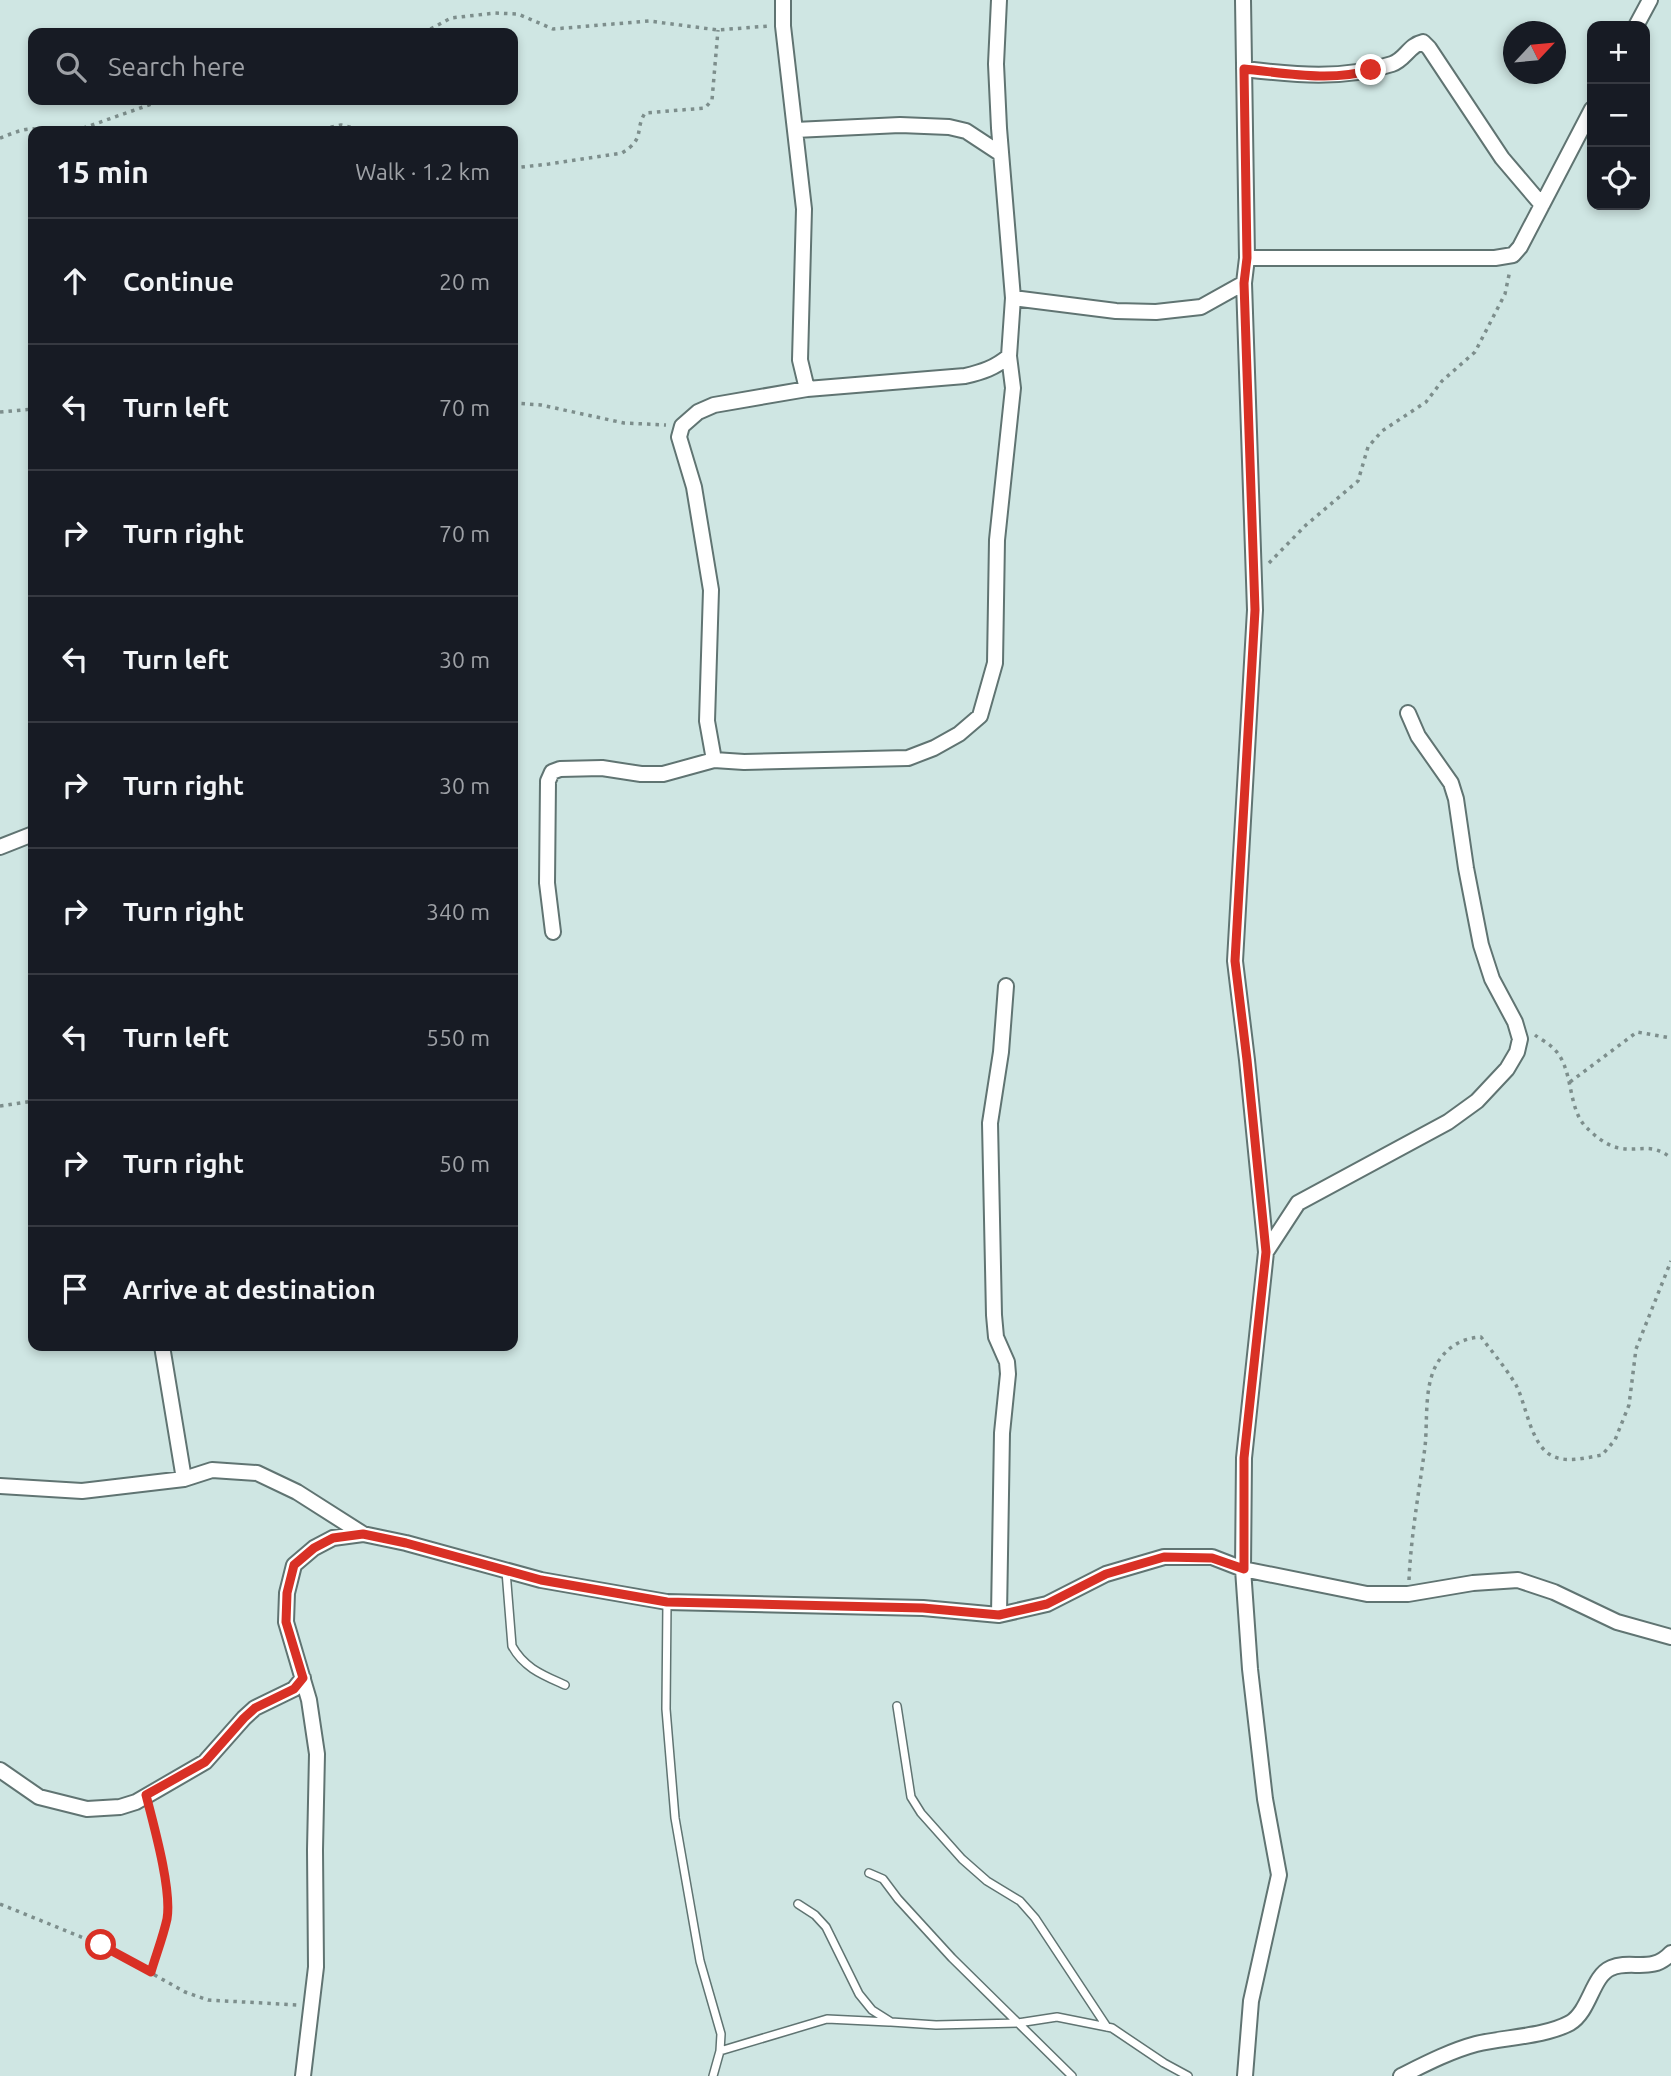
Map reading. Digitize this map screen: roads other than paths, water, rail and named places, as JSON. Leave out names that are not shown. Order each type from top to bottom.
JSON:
[{"type":"street","points":[[783,0],[783,26],[804,209],[800,360],[807,389]]},
{"type":"street","points":[[553,932],[547,883],[548,780],[552,772],[560,769],[602,768],[641,774],[663,774],[714,760],[744,762],[908,758],[959,734],[980,716],[995,663],[996,540],[1013,388],[1009,356],[1013,298],[996,64],[999,0]]},
{"type":"street","points":[[1243,0],[1247,258],[1244,283],[1255,610],[1235,961],[1266,1252],[1244,1458],[1244,1569],[1250,1669],[1265,1799],[1279,1875],[1251,2001],[1245,2076]]},
{"type":"street","points":[[1639,21],[1650,0]]},
{"type":"street","points":[[1244,69],[1305,76],[1352,75],[1395,64],[1412,47],[1423,42],[1444,69],[1502,158],[1542,205]]},
{"type":"street","points":[[1247,258],[1495,258],[1513,255],[1587,119]]},
{"type":"street","points":[[794,130],[901,125],[949,127],[966,131],[1001,154]]},
{"type":"street","points":[[1013,298],[1116,311],[1156,312],[1200,307],[1244,283]]},
{"type":"street","points":[[714,760],[707,721],[710,590],[694,487],[680,437],[682,426],[698,412],[714,405],[807,389],[965,376],[987,371],[1009,356]]},
{"type":"street","points":[[1266,1252],[1298,1203],[1448,1122],[1477,1101],[1507,1069],[1517,1052],[1520,1039],[1515,1022],[1492,979],[1480,945],[1456,799],[1451,783],[1418,736],[1408,713]]},
{"type":"street","points":[[0,846],[28,836]]},
{"type":"street","points":[[999,1615],[1002,1433],[1008,1374],[1007,1363],[996,1337],[994,1315],[990,1123],[1001,1052],[1006,986]]},
{"type":"street","points":[[163,1351],[184,1479]]},
{"type":"street","points":[[0,1486],[82,1491],[184,1479],[212,1470],[257,1473],[297,1492],[363,1534]]},
{"type":"street","points":[[303,2076],[316,1967],[317,1754],[309,1699],[286,1622],[287,1593],[294,1565],[314,1548],[333,1538],[363,1534],[541,1580],[667,1602],[923,1608],[999,1615],[1047,1604],[1106,1574],[1164,1557],[1212,1558],[1244,1569],[1367,1594],[1408,1594],[1518,1580],[1554,1592],[1617,1622],[1671,1637]]},
{"type":"street","points":[[0,1770],[39,1797],[87,1809],[120,1807],[135,1802],[205,1762],[255,1708],[294,1689],[303,1678]]},
{"type":"street","points":[[1401,2076],[1432,2060],[1475,2045],[1558,2028],[1573,2021],[1583,2010],[1602,1974],[1610,1968],[1657,1964],[1671,1953]]},
{"type":"street","points":[[1430,2076],[1432,2060]]},
{"type":"lane","points":[[506,1570],[512,1646],[529,1669],[565,1685]]},
{"type":"lane","points":[[667,1602],[666,1709],[675,1818],[700,1961],[722,2034],[713,2076]]},
{"type":"lane","points":[[897,1706],[911,1797],[920,1813],[962,1859],[987,1881],[1020,1901],[1035,1918],[1107,2027]]},
{"type":"lane","points":[[869,1873],[883,1879],[952,1958],[1072,2076]]},
{"type":"lane","points":[[797,1904],[815,1915],[826,1927],[859,1994],[873,2010],[891,2022]]},
{"type":"lane","points":[[720,2051],[827,2019],[936,2025],[1018,2023],[1057,2017],[1107,2027],[1188,2076]]}]
